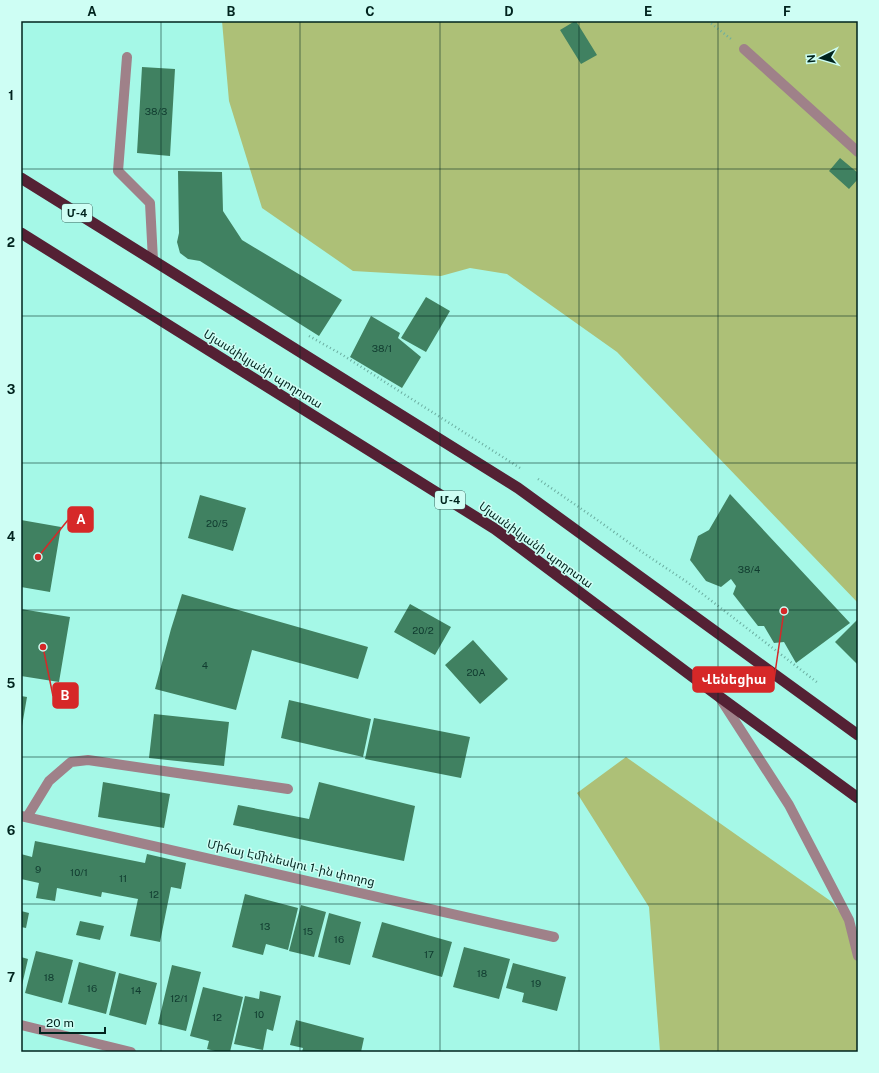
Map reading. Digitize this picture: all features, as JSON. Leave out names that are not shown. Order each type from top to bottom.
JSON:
[{"type":"highway","name":"Մ-4","points":[[21,178],[518,488],[858,735]]},
{"type":"highway","name":"Մյասնիկյանի պողոտա","points":[[21,233],[495,529],[858,798]]},
{"type":"street","points":[[744,49],[858,152]]},
{"type":"street","points":[[127,57],[118,171],[150,203],[153,260]]},
{"type":"street","points":[[718,695],[789,805],[849,920],[858,956]]},
{"type":"street","points":[[24,816],[49,781],[71,762],[88,760],[288,789]]},
{"type":"street","name":"Միհայ Էմինեսկու 1-ին փողոց","points":[[24,816],[554,937]]},
{"type":"street","points":[[21,1025],[131,1052]]},
{"type":"path","points":[[708,21],[744,49]]},
{"type":"green space","points":[[222,21],[858,21],[858,603],[617,352],[507,274],[470,268],[441,276],[353,271],[262,208],[229,101]]},
{"type":"green space","points":[[626,757],[832,902],[850,925],[858,945],[858,1052],[660,1052],[649,907],[577,793]]},
{"type":"building","points":[[575,21],[597,55],[581,64],[560,30]]},
{"type":"building","points":[[142,67],[175,69],[170,156],[137,153]]},
{"type":"building","points":[[840,158],[858,173],[858,179],[849,189],[829,171]]},
{"type":"building","points":[[178,171],[222,172],[223,211],[242,240],[342,300],[319,336],[200,261],[188,259],[180,253],[177,242],[179,233]]},
{"type":"building","points":[[426,297],[450,311],[426,352],[401,338]]},
{"type":"building","points":[[371,316],[400,333],[398,338],[421,357],[402,388],[350,357]]},
{"type":"building","points":[[730,494],[850,623],[796,663],[784,642],[774,643],[764,626],[758,626],[733,594],[736,586],[731,579],[721,587],[706,581],[690,560],[698,536],[709,530]]},
{"type":"building","points":[[200,495],[246,508],[233,551],[188,538]]},
{"type":"building","points":[[21,520],[61,527],[50,592],[21,587]]},
{"type":"building","points":[[182,594],[368,647],[358,679],[252,650],[236,710],[155,689]]},
{"type":"building","points":[[410,604],[451,627],[435,655],[394,632]]},
{"type":"building","points":[[21,609],[70,617],[59,682],[21,676]]},
{"type":"building","points":[[858,619],[858,665],[835,642]]},
{"type":"building","points":[[473,640],[508,679],[480,704],[445,665]]},
{"type":"building","points":[[21,696],[27,697],[22,726],[21,726]]},
{"type":"building","points":[[289,700],[371,719],[363,757],[281,738]]},
{"type":"building","points":[[154,714],[229,722],[224,766],[149,758]]},
{"type":"building","points":[[374,718],[470,737],[461,778],[365,759]]},
{"type":"building","points":[[103,782],[170,794],[164,828],[98,817]]},
{"type":"building","points":[[319,782],[415,806],[404,861],[233,825],[238,805],[309,819]]},
{"type":"building","points":[[35,841],[145,863],[147,854],[186,863],[181,889],[171,887],[160,942],[130,936],[138,899],[102,892],[101,897],[57,888],[55,901],[36,898],[39,883],[21,879],[21,854],[32,857]]},
{"type":"building","points":[[245,894],[298,908],[288,950],[266,944],[263,955],[232,947]]},
{"type":"building","points":[[301,905],[326,912],[314,957],[289,951]]},
{"type":"building","points":[[21,911],[29,913],[26,928],[21,927]]},
{"type":"building","points":[[329,913],[361,922],[350,965],[318,957]]},
{"type":"building","points":[[80,921],[104,926],[100,940],[76,935]]},
{"type":"building","points":[[382,922],[452,942],[442,977],[372,957]]},
{"type":"building","points":[[464,947],[510,959],[499,999],[453,987]]},
{"type":"building","points":[[36,951],[73,960],[62,1003],[25,993]]},
{"type":"building","points":[[21,957],[28,959],[22,985],[21,985]]},
{"type":"building","points":[[79,962],[116,972],[106,1014],[68,1004]]},
{"type":"building","points":[[513,963],[566,977],[557,1011],[522,1002],[524,993],[506,988]]},
{"type":"building","points":[[172,965],[201,972],[186,1031],[158,1024]]},
{"type":"building","points":[[119,973],[157,983],[146,1025],[109,1015]]},
{"type":"building","points":[[203,987],[243,997],[230,1052],[219,1052],[207,1049],[209,1041],[190,1036]]},
{"type":"building","points":[[260,991],[281,996],[273,1031],[267,1029],[263,1050],[234,1044],[245,996],[259,999]]},
{"type":"building","points":[[296,1020],[364,1038],[361,1052],[302,1052],[303,1048],[290,1045]]},
{"type":"place","name":"A","points":[[38,557]]},
{"type":"place","name":"Վենեցիա","points":[[784,611]]},
{"type":"place","name":"B","points":[[43,647]]}]
